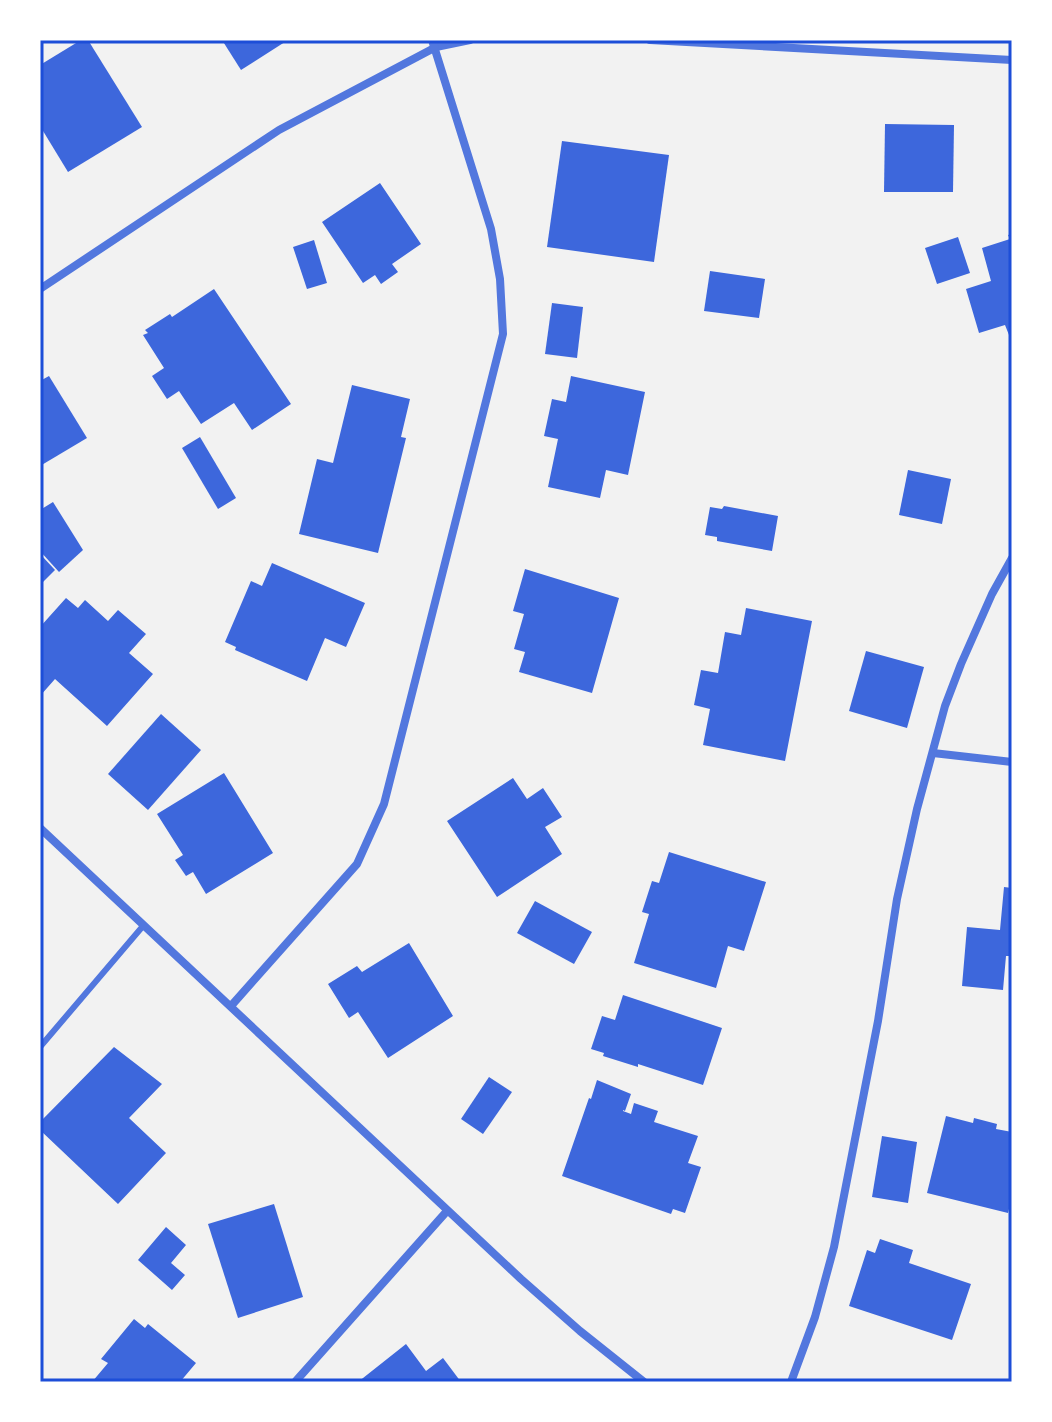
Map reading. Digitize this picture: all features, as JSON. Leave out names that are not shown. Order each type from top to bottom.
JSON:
[{"type":"street","points":[[40,289],[279,130],[434,44],[470,40]]},
{"type":"street","points":[[650,40],[1012,60]]},
{"type":"street","points":[[231,1006],[357,864],[384,804],[503,334],[500,279],[491,229],[434,44]]},
{"type":"street","points":[[791,1382],[815,1317],[834,1247],[917,809],[945,706],[992,594],[1012,558]]},
{"type":"street","points":[[933,753],[1012,762]]},
{"type":"street","points":[[40,828],[447,1211],[580,1331],[644,1382]]},
{"type":"street","points":[[295,1382],[447,1211]]},
{"type":"lane","points":[[40,1047],[143,926]]},
{"type":"building","points":[[81,40],[88,40],[142,127],[68,172],[40,126],[40,65]]},
{"type":"building","points":[[222,40],[288,40],[241,70]]},
{"type":"building","points":[[885,124],[954,125],[953,192],[884,192]]},
{"type":"building","points":[[562,141],[669,155],[654,262],[547,247]]},
{"type":"building","points":[[380,183],[421,244],[392,264],[398,272],[381,284],[375,275],[363,283],[322,222]]},
{"type":"building","points":[[1012,234],[1011,340],[1005,325],[979,333],[966,289],[991,281],[982,248],[1010,239],[1008,235]]},
{"type":"building","points":[[958,237],[970,273],[937,284],[925,248]]},
{"type":"building","points":[[314,240],[327,283],[307,289],[293,247]]},
{"type":"building","points":[[710,271],[765,279],[759,318],[704,311]]},
{"type":"building","points":[[214,289],[291,404],[252,430],[234,403],[201,424],[179,391],[167,399],[152,376],[164,368],[143,335],[148,333],[145,330],[170,314],[172,317]]},
{"type":"building","points":[[552,303],[583,307],[577,358],[545,354]]},
{"type":"building","points":[[49,376],[87,438],[40,466],[40,381]]},
{"type":"building","points":[[571,376],[645,392],[628,475],[606,470],[600,498],[548,487],[558,439],[544,436],[552,399],[566,402]]},
{"type":"building","points":[[352,385],[410,399],[401,437],[406,438],[378,553],[299,534],[317,459],[333,463]]},
{"type":"building","points":[[200,437],[236,498],[218,509],[182,448]]},
{"type":"building","points":[[908,470],[951,479],[942,524],[899,515]]},
{"type":"building","points":[[53,502],[83,550],[59,572],[40,551],[40,510]]},
{"type":"building","points":[[724,506],[778,516],[772,551],[717,541],[717,537],[705,535],[710,507],[722,509]]},
{"type":"building","points":[[40,557],[55,570],[40,585]]},
{"type":"building","points":[[272,563],[365,603],[346,647],[325,638],[307,681],[235,650],[236,647],[225,642],[251,581],[262,586]]},
{"type":"building","points":[[525,569],[619,598],[592,693],[519,672],[525,652],[514,649],[524,614],[513,611]]},
{"type":"building","points":[[66,598],[78,608],[85,600],[108,621],[118,610],[146,634],[129,653],[153,674],[107,726],[55,679],[40,696],[40,627]]},
{"type":"building","points":[[746,608],[812,621],[785,761],[703,745],[710,709],[694,705],[701,670],[718,673],[725,632],[741,635]]},
{"type":"building","points":[[866,651],[924,667],[907,728],[849,711]]},
{"type":"building","points":[[161,714],[201,750],[148,810],[108,774]]},
{"type":"building","points":[[224,773],[273,853],[206,894],[193,872],[186,876],[175,860],[183,855],[157,814]]},
{"type":"building","points":[[513,778],[527,799],[543,788],[562,817],[545,827],[562,854],[497,897],[447,821]]},
{"type":"building","points":[[669,852],[766,882],[744,951],[728,946],[716,988],[634,963],[649,914],[642,912],[652,881],[659,883]]},
{"type":"building","points":[[1004,887],[1012,888],[1012,956],[1006,956],[1003,990],[962,986],[967,927],[1000,930]]},
{"type":"building","points":[[535,901],[592,932],[574,964],[517,933]]},
{"type":"building","points":[[409,943],[453,1016],[388,1058],[358,1012],[349,1018],[328,984],[357,966],[362,972]]},
{"type":"building","points":[[623,995],[722,1028],[703,1085],[603,1056],[604,1053],[591,1049],[602,1016],[615,1020]]},
{"type":"building","points":[[114,1047],[162,1084],[129,1118],[166,1153],[118,1204],[40,1130],[40,1122]]},
{"type":"building","points":[[489,1077],[512,1092],[483,1134],[461,1119]]},
{"type":"building","points":[[597,1080],[631,1094],[623,1111],[631,1114],[634,1103],[658,1111],[654,1122],[698,1136],[688,1163],[701,1167],[685,1213],[673,1209],[671,1214],[562,1176]]},
{"type":"building","points":[[946,1116],[973,1123],[974,1118],[997,1124],[996,1129],[1012,1132],[1012,1197],[1008,1213],[927,1193]]},
{"type":"building","points":[[882,1136],[917,1142],[908,1203],[872,1197]]},
{"type":"building","points":[[274,1204],[303,1297],[238,1318],[208,1224]]},
{"type":"building","points":[[166,1227],[186,1245],[171,1263],[185,1275],[172,1290],[138,1260]]},
{"type":"building","points":[[880,1239],[913,1250],[909,1263],[971,1284],[952,1340],[849,1306],[867,1250],[875,1253]]},
{"type":"building","points":[[134,1319],[145,1328],[148,1324],[196,1363],[180,1382],[92,1382],[108,1363],[101,1359]]},
{"type":"building","points":[[406,1344],[426,1371],[443,1358],[461,1382],[358,1382]]}]
